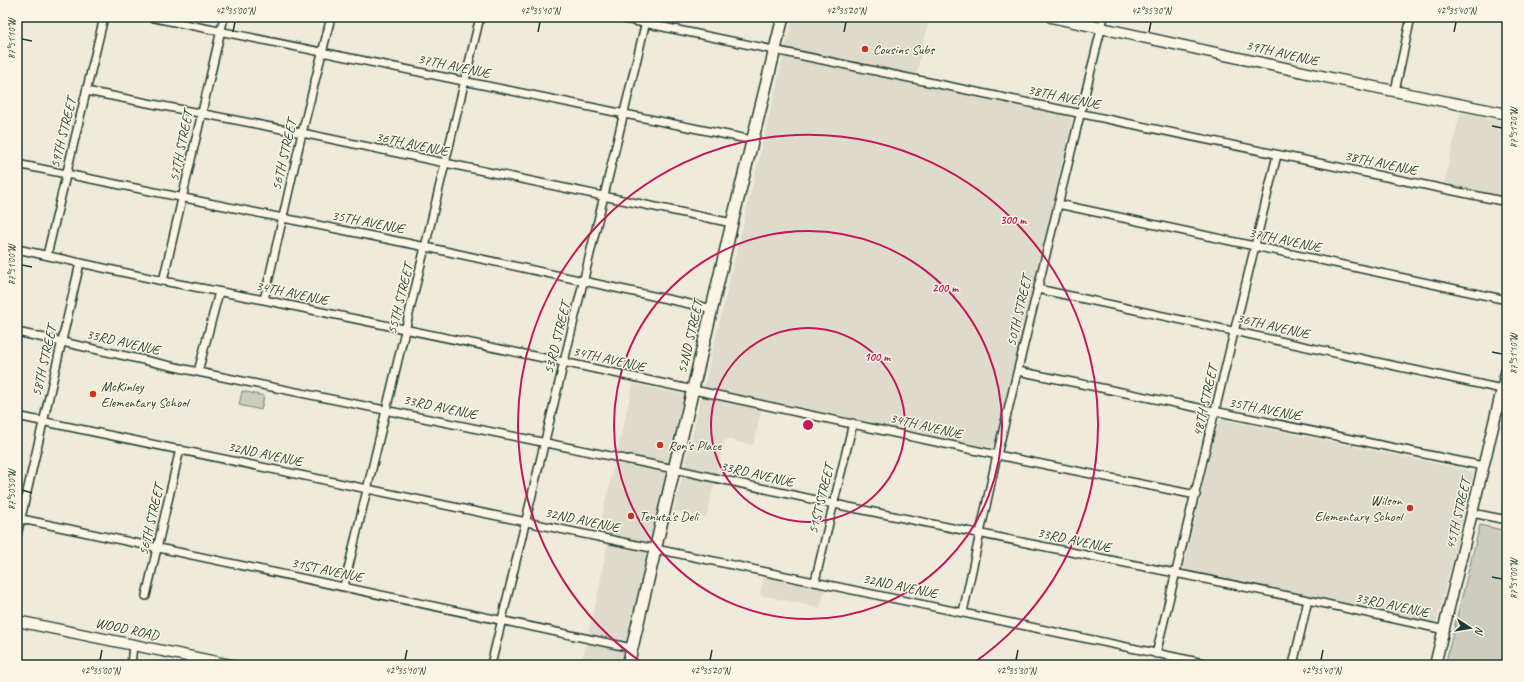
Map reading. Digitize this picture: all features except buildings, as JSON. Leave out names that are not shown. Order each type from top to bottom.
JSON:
[{"type":"main road","name":"52ND STREET","points":[[628,665],[782,17]]},
{"type":"street","name":"59TH STREET","points":[[47,255],[104,17]]},
{"type":"street","name":"37TH AVENUE","points":[[150,17],[752,140]]},
{"type":"street","name":"57TH STREET","points":[[163,281],[224,17]]},
{"type":"street","name":"56TH STREET","points":[[264,300],[302,133],[331,17]]},
{"type":"street","name":"55TH STREET","points":[[344,586],[480,17]]},
{"type":"street","name":"38TH AVENUE","points":[[615,17],[646,20],[774,51],[1507,202]]},
{"type":"street","name":"39TH AVENUE","points":[[1050,17],[1507,114]]},
{"type":"street","name":"50TH STREET","points":[[963,612],[997,455],[1104,17]]},
{"type":"street","points":[[1394,91],[1411,17]]},
{"type":"street","name":"53RD STREET","points":[[491,665],[585,281],[646,20]]},
{"type":"street","name":"36TH AVENUE","points":[[86,91],[302,133],[445,165],[732,223]]},
{"type":"street","name":"48TH STREET","points":[[1156,654],[1196,495],[1277,155]]},
{"type":"street","name":"35TH AVENUE","points":[[17,164],[426,247],[713,309]]},
{"type":"street","name":"37TH AVENUE","points":[[1058,204],[1507,300]]},
{"type":"street","name":"34TH AVENUE","points":[[17,249],[163,281],[264,300],[564,362],[693,391],[853,423],[997,455],[1196,495]]},
{"type":"street","name":"58TH STREET","points":[[17,535],[19,518],[44,422],[80,263]]},
{"type":"street","name":"36TH AVENUE","points":[[1038,289],[1502,389]]},
{"type":"street","points":[[198,372],[219,292]]},
{"type":"street","name":"33RD AVENUE","points":[[17,332],[198,372],[387,409],[834,504],[1308,600],[1445,630]]},
{"type":"street","name":"45TH STREET","points":[[1435,665],[1445,630],[1507,369]]},
{"type":"street","name":"35TH AVENUE","points":[[1018,371],[1483,466]]},
{"type":"street","name":"32ND AVENUE","points":[[17,416],[1213,665]]},
{"type":"street","name":"51ST STREET","points":[[815,581],[853,423]]},
{"type":"street","name":"56TH STREET","points":[[146,596],[180,449]]},
{"type":"street","points":[[1472,513],[1507,520]]},
{"type":"street","name":"31ST AVENUE","points":[[19,518],[632,648]]},
{"type":"street","points":[[1293,665],[1308,600]]},
{"type":"street","name":"WOOD ROAD","points":[[17,621],[231,665]]},
{"type":"street","points":[[131,665],[132,645]]},
{"type":"shaded area","points":[[793,17],[930,17],[914,83],[1068,116],[1072,121],[1071,127],[995,444],[990,447],[983,446],[764,400],[753,445],[725,439],[706,518],[674,511]]},
{"type":"shaded area","points":[[1460,113],[1507,123],[1507,198],[1444,184]]},
{"type":"shaded area","points":[[633,384],[686,395],[684,411],[622,665],[581,665],[599,589],[608,540],[597,538]]},
{"type":"shaded area","points":[[242,391],[264,396],[261,410],[239,405]]},
{"type":"shaded area","points":[[1221,419],[1467,470],[1473,473],[1470,493],[1435,623],[1185,571],[1184,566],[1217,425]]},
{"type":"shaded area","points":[[1480,525],[1507,531],[1507,665],[1445,665]]},
{"type":"shaded area","points":[[764,575],[825,588],[820,608],[760,595]]},
{"type":"place","name":"Cousins Subs","points":[[865,49]]},
{"type":"place","name":"McKinley Elementary School","points":[[93,394]]},
{"type":"place","name":"Ron's Place","points":[[660,445]]},
{"type":"place","name":"Wilson Elementary School","points":[[1410,508]]},
{"type":"place","name":"Tenuta's Deli","points":[[631,516]]}]
